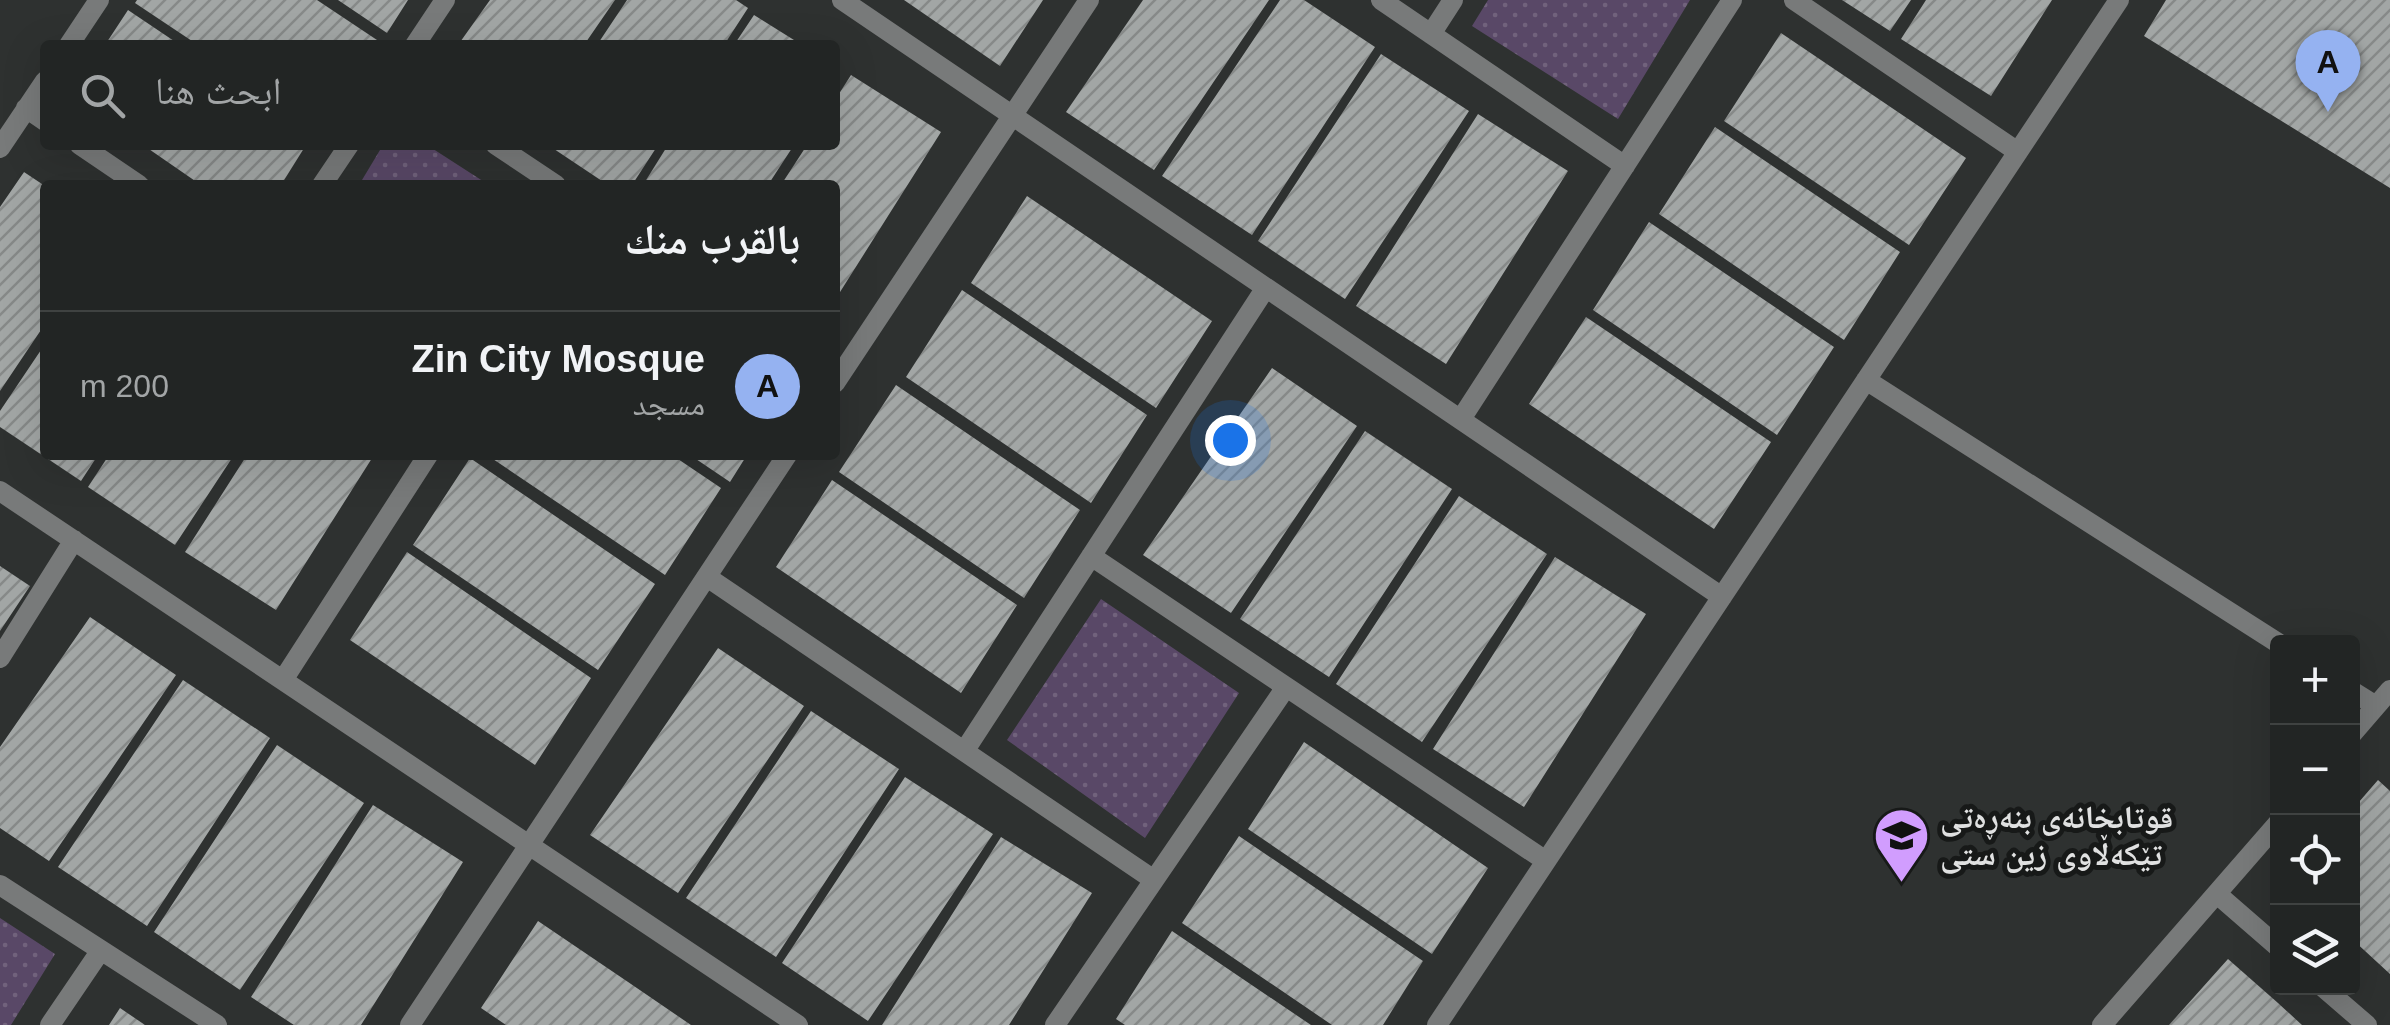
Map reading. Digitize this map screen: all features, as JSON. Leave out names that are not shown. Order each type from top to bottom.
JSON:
[{"type":"street","points":[[72,40],[99,0]]},
{"type":"street","points":[[418,40],[445,0]]},
{"type":"street","points":[[842,0],[1722,597]]},
{"type":"street","points":[[840,371],[1089,0]]},
{"type":"street","points":[[1381,0],[1625,166]]},
{"type":"street","points":[[1431,34],[1453,0]]},
{"type":"street","points":[[1461,419],[1732,0]]},
{"type":"street","points":[[1794,0],[2018,152]]},
{"type":"street","points":[[1437,1025],[2118,0]]},
{"type":"street","points":[[0,148],[40,88]]},
{"type":"street","points":[[26,108],[40,118]]},
{"type":"street","points":[[88,150],[132,180]]},
{"type":"street","points":[[325,180],[346,150]]},
{"type":"street","points":[[504,150],[548,180]]},
{"type":"street","points":[[965,750],[1264,289]]},
{"type":"street","points":[[1866,380],[2270,638]]},
{"type":"street","points":[[284,680],[425,460]]},
{"type":"street","points":[[410,1025],[784,460]]},
{"type":"street","points":[[0,490],[530,845],[784,1021]]},
{"type":"street","points":[[0,658],[74,540]]},
{"type":"street","points":[[1091,556],[1546,861]]},
{"type":"street","points":[[707,576],[1154,880]]},
{"type":"street","points":[[1055,1025],[1286,687]]},
{"type":"street","points":[[2360,725],[2383,698]]},
{"type":"street","points":[[2102,1025],[2270,832]]},
{"type":"street","points":[[0,885],[218,1025]]},
{"type":"street","points":[[2217,894],[2270,940]]},
{"type":"street","points":[[50,1025],[101,950]]},
{"type":"street","points":[[2332,995],[2367,1025]]},
{"type":"shaded area","points":[[1488,0],[1690,0],[1618,119],[1472,26]]},
{"type":"shaded area","points":[[380,150],[435,150],[481,180],[362,180]]},
{"type":"shaded area","points":[[1101,599],[1239,693],[1145,838],[1007,740]]},
{"type":"shaded area","points":[[0,918],[55,954],[11,1025],[0,1025]]},
{"type":"building","points":[[317,0],[377,40],[190,40],[135,3]]},
{"type":"building","points":[[338,0],[408,0],[387,33]]},
{"type":"building","points":[[490,0],[615,0],[587,40],[462,40]]},
{"type":"building","points":[[627,0],[736,0],[748,8],[727,40],[600,40]]},
{"type":"building","points":[[904,0],[1043,0],[1000,66]]},
{"type":"building","points":[[1143,0],[1269,0],[1154,170],[1066,112]]},
{"type":"building","points":[[1280,0],[1304,0],[1375,47],[1252,235],[1162,176]]},
{"type":"building","points":[[1842,0],[1911,0],[1890,31]]},
{"type":"building","points":[[1926,0],[2052,0],[1991,96],[1901,39]]},
{"type":"building","points":[[2166,0],[2390,0],[2390,188],[2144,36]]},
{"type":"building","points":[[128,10],[173,40],[108,40]]},
{"type":"building","points":[[754,15],[794,40],[737,40]]},
{"type":"building","points":[[1781,33],[1966,158],[1909,245],[1724,121]]},
{"type":"building","points":[[1381,54],[1469,111],[1345,299],[1258,241]]},
{"type":"building","points":[[851,75],[941,132],[840,292],[840,180],[784,180],[804,150],[840,150],[840,92]]},
{"type":"building","points":[[1478,114],[1568,171],[1446,364],[1356,306]]},
{"type":"building","points":[[1715,127],[1900,252],[1844,340],[1659,214]]},
{"type":"building","points":[[150,150],[303,150],[284,180],[194,180]]},
{"type":"building","points":[[556,150],[655,150],[635,180],[600,180]]},
{"type":"building","points":[[665,150],[791,150],[771,180],[646,180]]},
{"type":"building","points":[[24,172],[40,183],[40,331],[0,391],[0,207]]},
{"type":"building","points":[[1027,196],[1212,321],[1156,408],[971,283]]},
{"type":"building","points":[[1649,222],[1834,347],[1777,435],[1593,310]]},
{"type":"building","points":[[962,290],[1147,415],[1091,503],[906,377]]},
{"type":"building","points":[[1586,317],[1771,442],[1714,529],[1529,404]]},
{"type":"building","points":[[40,351],[40,454],[0,427],[0,411]]},
{"type":"building","points":[[1272,368],[1357,426],[1231,613],[1143,555]]},
{"type":"building","points":[[896,385],[1080,510],[1024,598],[839,472]]},
{"type":"building","points":[[1365,431],[1452,489],[1329,677],[1240,619]]},
{"type":"building","points":[[50,460],[95,460],[81,481]]},
{"type":"building","points":[[106,460],[231,460],[175,545],[88,487]]},
{"type":"building","points":[[244,460],[371,460],[276,610],[185,552]]},
{"type":"building","points":[[469,460],[473,460],[655,584],[598,670],[413,545]]},
{"type":"building","points":[[494,460],[679,460],[721,488],[665,575]]},
{"type":"building","points":[[697,460],[744,460],[730,482]]},
{"type":"building","points":[[832,480],[1017,605],[961,693],[776,567]]},
{"type":"building","points":[[1459,496],[1547,554],[1422,742],[1336,684]]},
{"type":"building","points":[[407,552],[591,678],[535,765],[350,640]]},
{"type":"building","points":[[1555,557],[1646,614],[1524,807],[1433,749]]},
{"type":"building","points":[[0,566],[30,586],[0,631]]},
{"type":"building","points":[[90,617],[176,675],[49,861],[0,828],[0,747]]},
{"type":"building","points":[[718,648],[804,706],[678,893],[590,835]]},
{"type":"building","points":[[183,680],[270,738],[147,926],[58,867]]},
{"type":"building","points":[[811,711],[899,769],[776,957],[686,898]]},
{"type":"building","points":[[1304,742],[1488,868],[1432,954],[1248,829]]},
{"type":"building","points":[[277,745],[364,803],[240,990],[154,932]]},
{"type":"building","points":[[905,777],[993,834],[868,1021],[782,963]]},
{"type":"building","points":[[2378,780],[2390,791],[2390,974],[2360,946],[2360,801]]},
{"type":"building","points":[[373,805],[463,862],[361,1025],[294,1025],[251,997]]},
{"type":"building","points":[[1239,836],[1423,961],[1383,1025],[1332,1025],[1182,923]]},
{"type":"building","points":[[1001,837],[1092,893],[1009,1025],[882,1025]]},
{"type":"building","points":[[538,921],[691,1025],[506,1025],[481,1008]]},
{"type":"building","points":[[1172,931],[1311,1025],[1125,1025],[1116,1019]]},
{"type":"building","points":[[2228,959],[2278,1003],[2302,1025],[2169,1025]]},
{"type":"building","points":[[120,1008],[145,1025],[109,1025]]},
{"type":"place","name":"Zin City Mosque","points":[[2328,112]]},
{"type":"place","name":"قوتابخانەی بنەڕەتی تێکەڵاوی زین ستی","points":[[1901,884]]}]
